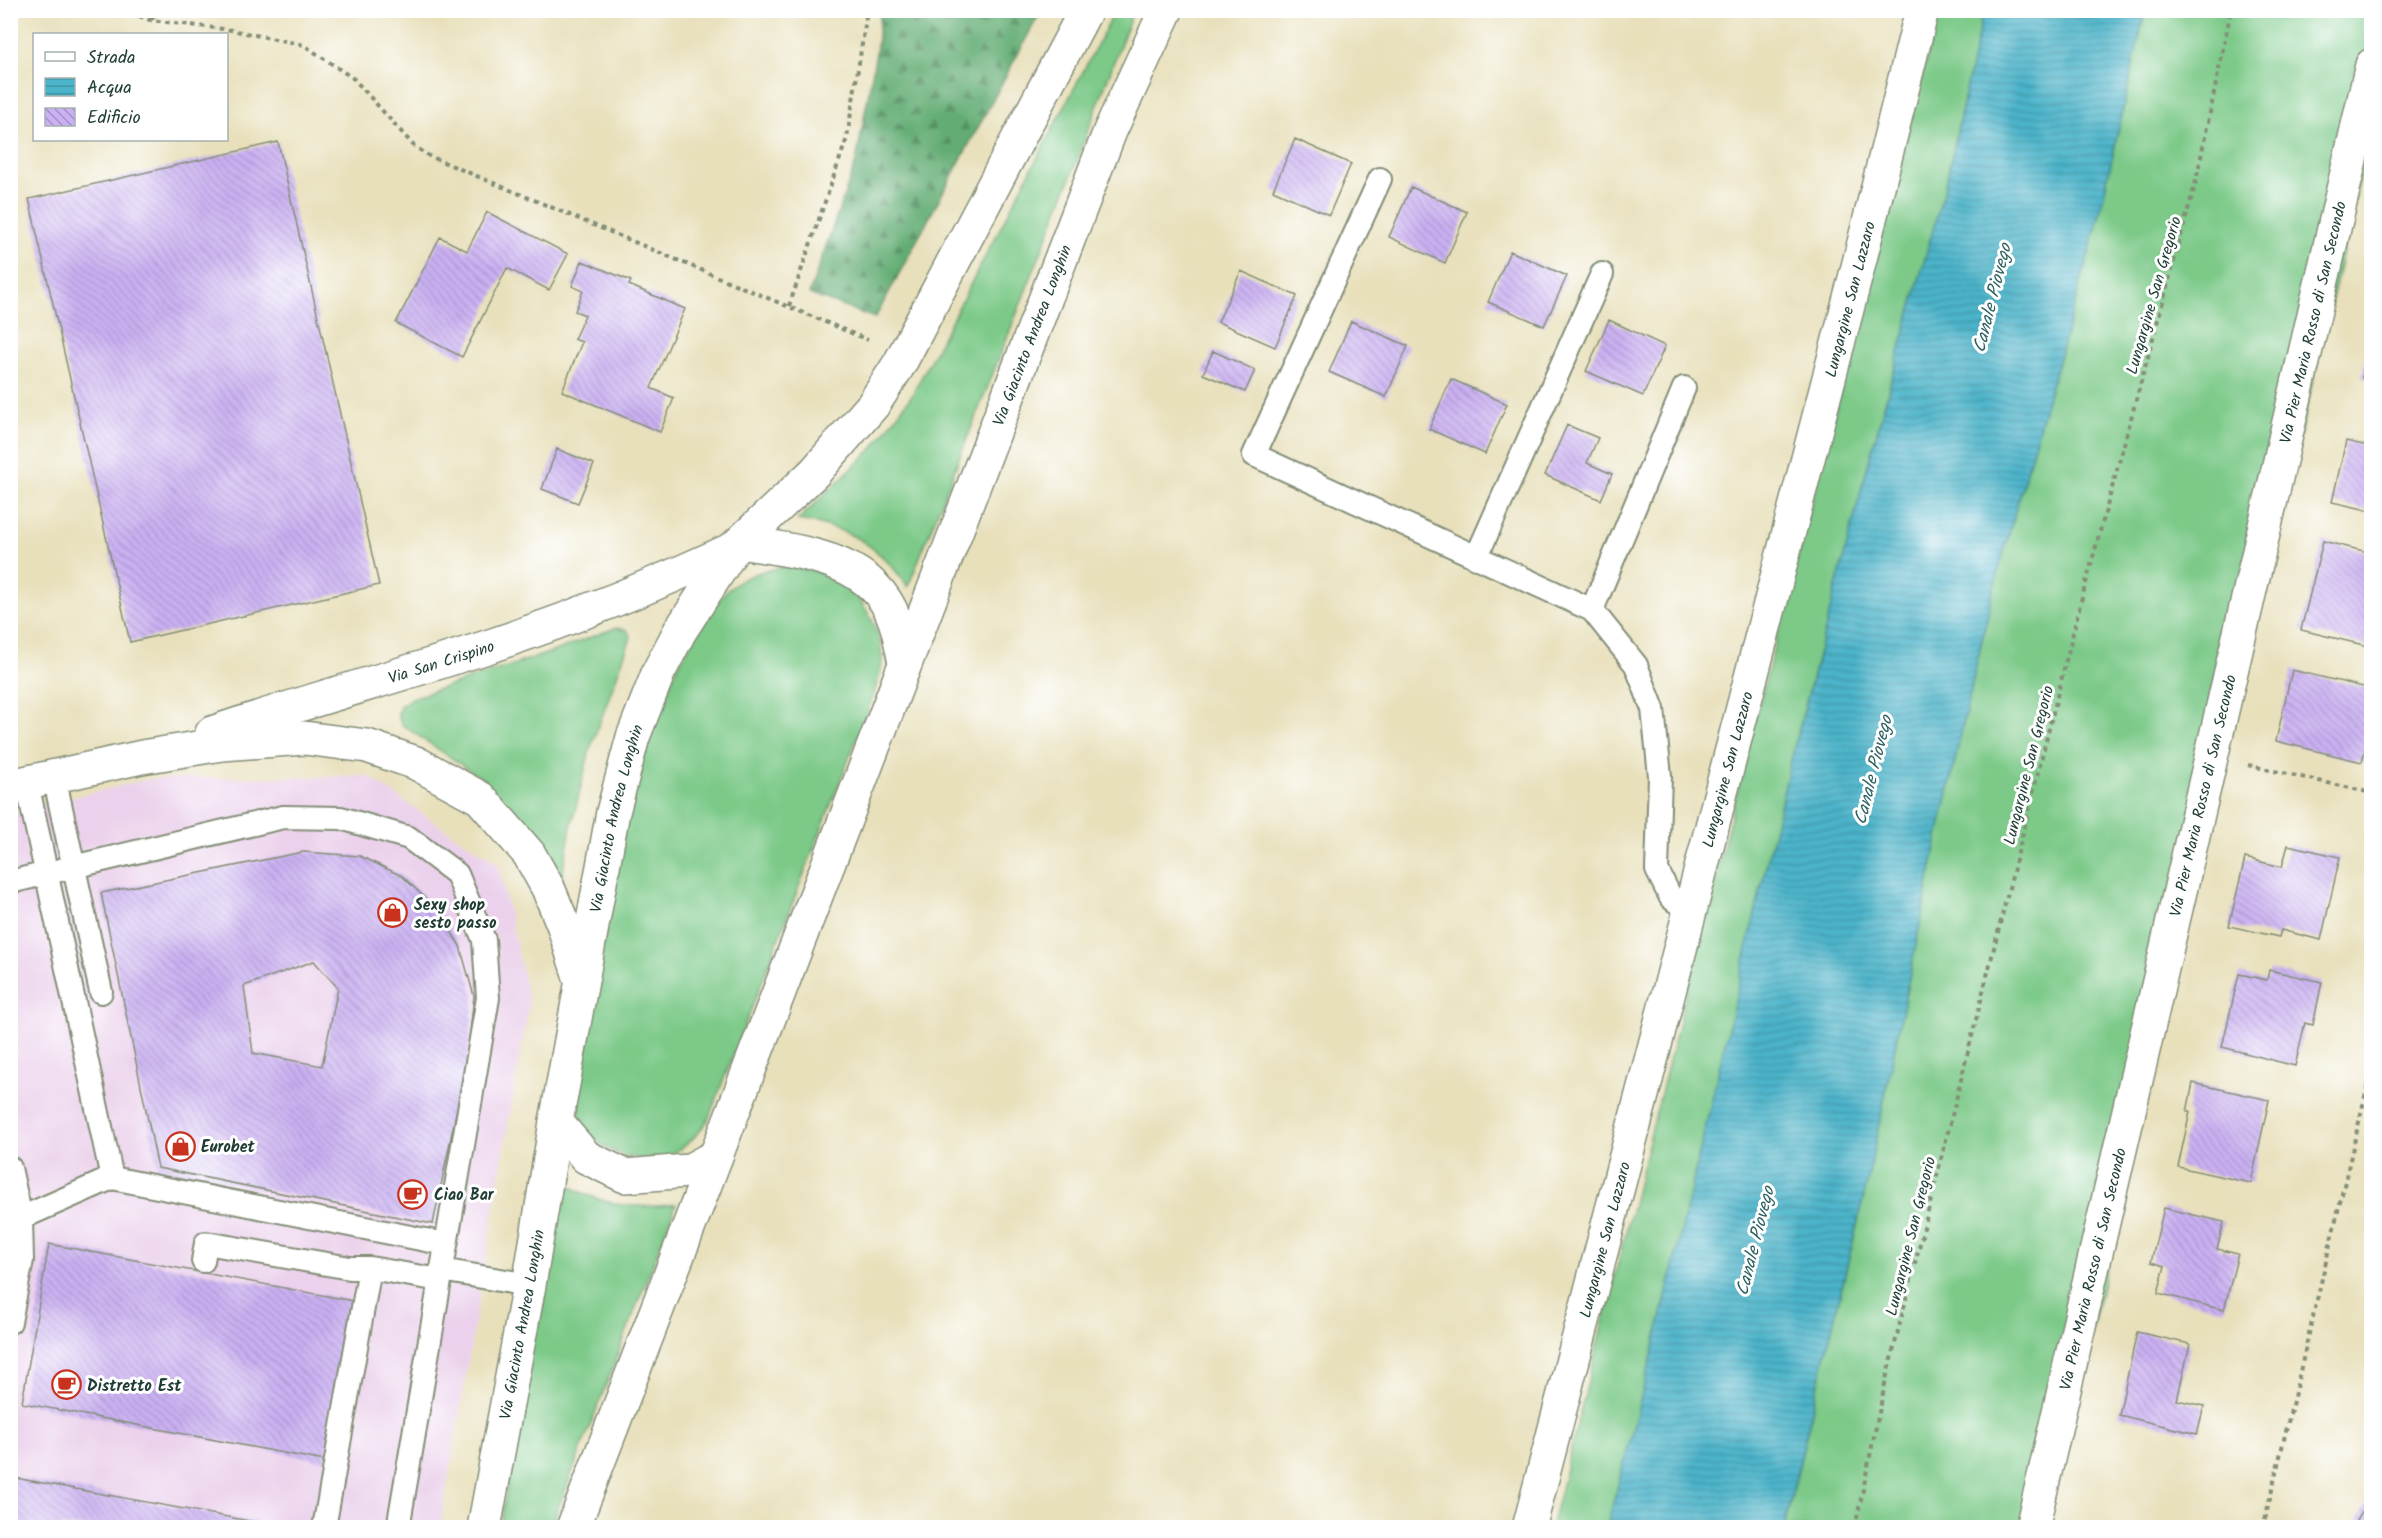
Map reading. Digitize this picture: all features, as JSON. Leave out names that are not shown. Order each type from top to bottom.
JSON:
[{"type":"street","name":"Via Giacinto Andrea Longhin","points":[[484,1527],[613,812],[633,737],[659,671],[737,545],[813,473],[879,396],[911,343],[1086,10]]},
{"type":"street","name":"Via Giacinto Andrea Longhin","points":[[573,1527],[1110,131],[1166,10]]},
{"type":"street","name":"Lungargine San Lazzaro","points":[[1529,1527],[1873,210],[1922,10]]},
{"type":"street","name":"Via Pier Maria Rosso di San Secondo","points":[[2032,1527],[2212,756],[2365,120],[2372,65]]},
{"type":"street","points":[[737,545],[821,556],[855,572],[879,592],[894,618],[905,663]]},
{"type":"street","name":"Via San Crispino","points":[[142,758],[249,720],[492,646],[578,616],[660,583],[737,545]]},
{"type":"street","name":"Via San Crispino","points":[[30,782],[222,744],[304,738],[367,747],[416,763],[480,798],[529,854],[556,906],[581,982]]},
{"type":"street","points":[[556,1122],[586,1157],[625,1176],[688,1172],[716,1156]]},
{"type":"lane","points":[[1380,179],[1254,455],[1592,610],[1636,665],[1653,709],[1660,776],[1657,870],[1671,898],[1690,912]]},
{"type":"lane","points":[[1476,558],[1602,274]]},
{"type":"lane","points":[[1592,610],[1684,388]]},
{"type":"lane","points":[[30,782],[74,867],[101,992]]},
{"type":"lane","points":[[30,782],[45,873],[112,1178]]},
{"type":"lane","points":[[10,882],[283,817],[341,818],[409,838],[457,874],[484,940],[488,998],[398,1527]]},
{"type":"lane","points":[[10,1168],[21,1218],[10,1322]]},
{"type":"lane","points":[[21,1218],[112,1178],[446,1244]]},
{"type":"lane","points":[[203,1261],[206,1243],[350,1268],[370,1268],[529,1285]]},
{"type":"lane","points":[[324,1527],[370,1268]]},
{"type":"path","points":[[122,10],[150,20],[231,30],[303,45],[354,79],[414,146],[429,156],[864,337]]},
{"type":"path","points":[[150,20],[166,10]]},
{"type":"path","points":[[789,306],[848,138],[866,19],[865,10]]},
{"type":"path","name":"Lungargine San Gregorio","points":[[1855,1527],[1886,1379],[2081,600],[2196,181],[2231,10]]},
{"type":"path","points":[[2212,756],[2372,793]]},
{"type":"path","points":[[2263,1527],[2372,1067]]},
{"type":"shaded area","points":[[368,776],[498,863],[529,1003],[440,1527],[11,1527],[10,812],[150,779]]},
{"type":"green space","points":[[880,11],[1041,11],[875,318],[809,294],[856,162],[877,47]]},
{"type":"green space","points":[[1115,11],[1133,11],[1067,187],[908,587],[886,560],[861,540],[832,528],[798,520],[874,447],[912,395]]},
{"type":"green space","points":[[1939,11],[1983,11],[1947,179],[1866,472],[1789,768],[1656,1340],[1607,1527],[1551,1528],[1755,721]]},
{"type":"green space","points":[[2145,11],[2371,11],[2371,131],[2046,1527],[1784,1528],[1867,1183],[1939,832],[1994,586],[2098,221]]},
{"type":"green space","points":[[783,567],[824,574],[837,580],[858,599],[873,622],[878,635],[881,649],[881,671],[708,1120],[690,1142],[670,1154],[644,1159],[630,1157],[617,1153],[595,1138],[582,1121],[575,1097],[627,810],[653,725],[677,668],[708,614],[726,591],[743,579],[763,571]]},
{"type":"green space","points":[[615,628],[627,630],[631,637],[590,749],[571,827],[562,877],[527,826],[482,779],[401,724],[398,715],[400,706],[412,698],[552,652]]},
{"type":"green space","points":[[559,1180],[587,1195],[615,1204],[644,1207],[676,1204],[551,1527],[500,1528]]},
{"type":"water","name":"Canale Piovego","points":[[1983,11],[2145,11],[2098,221],[1994,586],[1939,832],[1867,1183],[1784,1527],[1607,1527],[1656,1340],[1789,768],[1866,472],[1947,179]]},
{"type":"building","points":[[1295,139],[1351,164],[1329,215],[1273,190]]},
{"type":"building","points":[[278,142],[379,585],[130,642],[29,199]]},
{"type":"building","points":[[1411,187],[1467,212],[1445,263],[1389,237]]},
{"type":"building","points":[[487,212],[568,254],[549,290],[507,268],[462,357],[396,323],[440,237],[467,251]]},
{"type":"building","points":[[1510,251],[1567,276],[1544,326],[1488,302]]},
{"type":"building","points":[[582,261],[631,281],[629,285],[685,309],[651,388],[674,398],[660,432],[562,391],[582,342],[574,339],[585,315],[575,311],[583,291],[572,286]]},
{"type":"building","points":[[1241,271],[1297,296],[1275,347],[1218,322]]},
{"type":"building","points":[[1609,320],[1665,346],[1643,396],[1586,371]]},
{"type":"building","points":[[1351,321],[1408,346],[1386,397],[1329,372]]},
{"type":"building","points":[[2370,336],[2372,336],[2372,380],[2362,378]]},
{"type":"building","points":[[1213,351],[1255,370],[1245,392],[1203,374]]},
{"type":"building","points":[[1451,379],[1507,404],[1485,454],[1429,429]]},
{"type":"building","points":[[1567,425],[1598,438],[1587,463],[1612,474],[1601,500],[1545,475]]},
{"type":"building","points":[[2346,441],[2372,447],[2372,511],[2332,502]]},
{"type":"building","points":[[557,449],[594,464],[578,503],[542,489]]},
{"type":"building","points":[[2323,541],[2372,553],[2372,647],[2301,630]]},
{"type":"building","points":[[2292,670],[2372,689],[2372,721],[2362,762],[2276,741]]},
{"type":"building","points":[[2288,845],[2340,857],[2321,940],[2281,930],[2279,937],[2229,926],[2245,858],[2282,867]]},
{"type":"building","points":[[303,852],[360,856],[402,876],[440,912],[460,946],[474,996],[467,1060],[433,1224],[158,1168],[101,893]],"holes":[[[314,961],[338,988],[322,1066],[253,1053],[244,986]]]},
{"type":"building","points":[[2269,970],[2322,982],[2313,1025],[2305,1023],[2295,1066],[2222,1047],[2239,974],[2267,980]]},
{"type":"building","points":[[2193,1083],[2269,1100],[2251,1183],[2178,1167],[2190,1112],[2187,1112]]},
{"type":"building","points":[[2164,1208],[2224,1222],[2217,1249],[2238,1254],[2224,1310],[2158,1293],[2165,1266],[2151,1262]]},
{"type":"building","points":[[49,1244],[354,1301],[325,1461],[22,1403]]},
{"type":"building","points":[[2137,1332],[2190,1344],[2177,1400],[2204,1406],[2197,1434],[2119,1415]]},
{"type":"building","points":[[10,1477],[277,1526],[277,1527],[10,1527]]},
{"type":"building","points":[[2370,1496],[2372,1497],[2372,1527],[2354,1527]]},
{"type":"place","name":"Sexy shop sesto passo","points":[[393,913]]},
{"type":"place","name":"Eurobet","points":[[180,1146]]},
{"type":"place","name":"Ciao Bar","points":[[413,1194]]},
{"type":"place","name":"Distretto Est","points":[[66,1385]]}]
